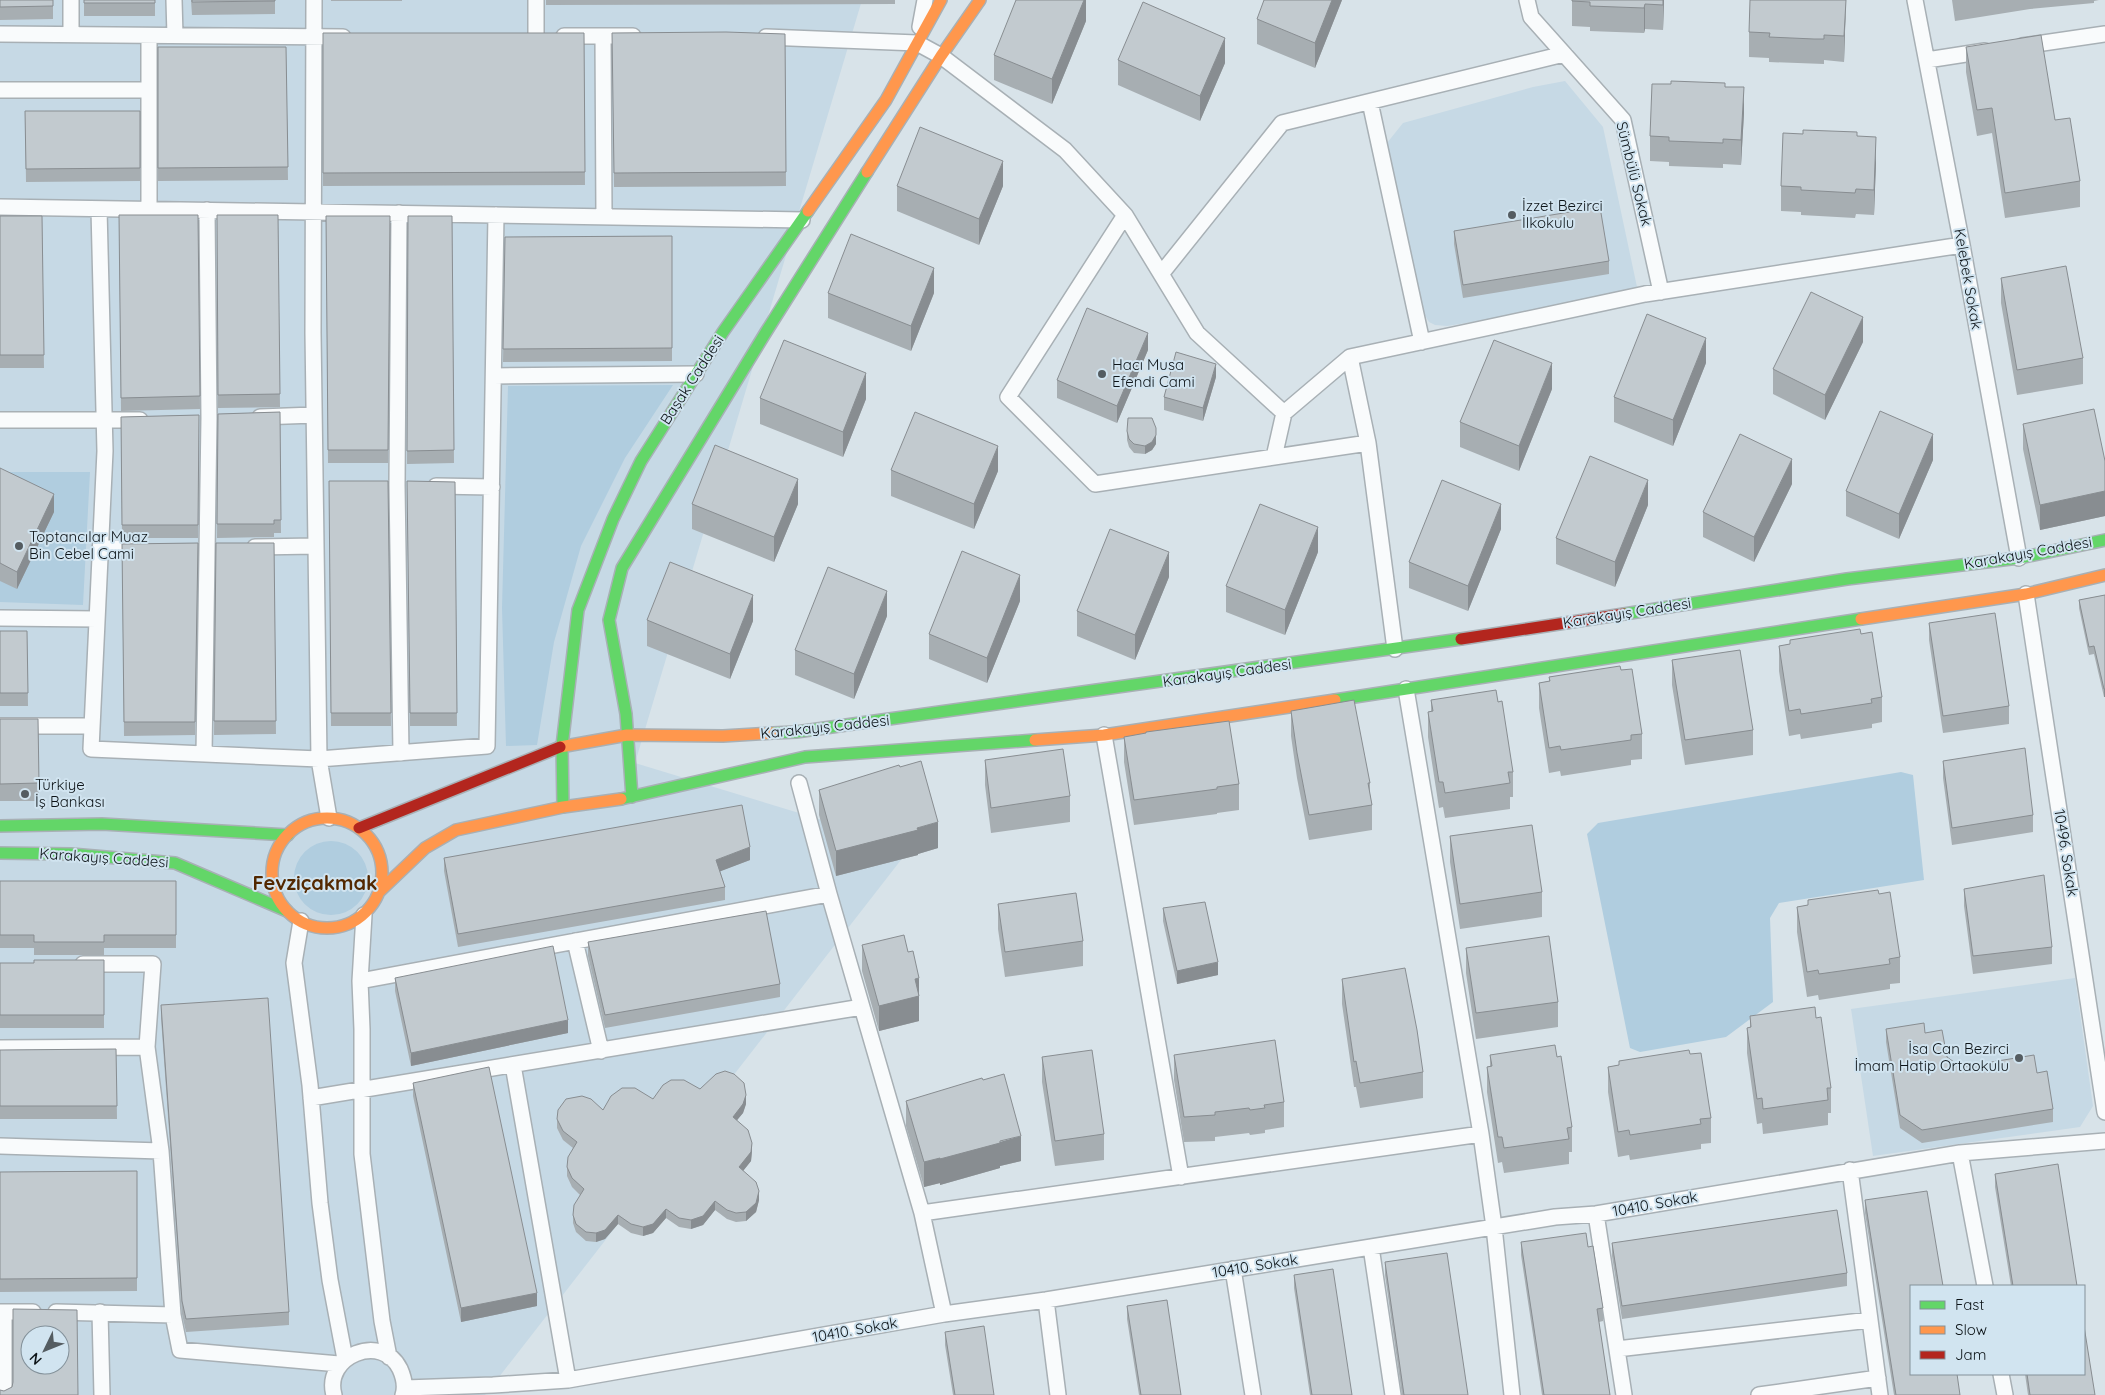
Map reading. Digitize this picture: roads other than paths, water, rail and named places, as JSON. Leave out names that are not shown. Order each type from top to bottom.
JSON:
[{"type":"main road","name":"Başak Caddesi","points":[[563,807],[562,746],[578,610],[613,519],[641,460],[723,332],[886,100],[941,0]]},
{"type":"main road","points":[[632,797],[626,714],[609,620],[622,568],[766,332],[941,56],[980,0]]},
{"type":"main road","name":"Karakayış Caddesi","points":[[359,828],[562,746],[628,735],[723,736],[796,732],[1395,649],[1846,579],[2019,558],[2105,540]]},
{"type":"main road","name":"Karakayış Caddesi","points":[[380,891],[425,848],[456,830],[563,807],[632,797],[805,757],[1104,735],[2026,594],[2105,574]]},
{"type":"main road","points":[[330,818],[345,821],[359,828],[372,841],[380,857],[382,876],[380,891],[374,904],[364,915],[350,924],[333,928],[316,927],[301,921],[287,911],[278,897],[273,881],[273,864],[278,848],[288,835],[300,825],[314,820],[330,818]]},
{"type":"main road","name":"Karakayış Caddesi","points":[[0,826],[102,824],[288,835]]},
{"type":"main road","name":"Karakayış Caddesi","points":[[0,853],[71,854],[175,863],[287,911]]},
{"type":"street","points":[[71,0],[71,35]]},
{"type":"street","points":[[174,0],[175,36]]},
{"type":"street","points":[[314,0],[314,415],[319,759],[330,818]]},
{"type":"street","points":[[536,0],[536,36]]},
{"type":"street","points":[[917,43],[925,0]]},
{"type":"street","name":"Sümbülü Sokak","points":[[1527,0],[1531,17],[1623,120],[1661,292]]},
{"type":"street","name":"Kelebek Sokak","points":[[1915,0],[2019,558]]},
{"type":"street","points":[[0,34],[362,37]]},
{"type":"street","points":[[1927,60],[2105,34]]},
{"type":"street","points":[[149,36],[149,210]]},
{"type":"street","points":[[516,36],[650,36]]},
{"type":"street","points":[[603,36],[604,217]]},
{"type":"street","points":[[755,37],[917,43],[941,56],[1065,150],[1125,215],[1197,333],[1284,413]]},
{"type":"street","points":[[1161,274],[1282,123],[1564,54]]},
{"type":"street","points":[[0,90],[149,90]]},
{"type":"street","points":[[1370,102],[1422,342]]},
{"type":"street","points":[[0,207],[802,220]]},
{"type":"street","points":[[99,209],[105,451],[91,749],[319,759],[487,746],[496,215]]},
{"type":"street","points":[[204,754],[202,548],[209,418],[207,210]]},
{"type":"street","points":[[399,213],[397,485],[400,753]]},
{"type":"street","points":[[1125,215],[1008,397],[1095,484],[1368,443]]},
{"type":"street","points":[[1274,457],[1284,413],[1350,357],[1661,292],[1962,245]]},
{"type":"street","points":[[1350,357],[1368,443],[1395,649]]},
{"type":"street","points":[[494,376],[696,374]]},
{"type":"street","points":[[247,417],[314,415]]},
{"type":"street","points":[[190,419],[228,418]]},
{"type":"street","points":[[0,420],[152,420]]},
{"type":"street","points":[[315,483],[333,484]]},
{"type":"street","points":[[379,484],[492,487]]},
{"type":"street","points":[[202,548],[316,546]]},
{"type":"street","points":[[100,548],[158,548]]},
{"type":"street","name":"10496. Sokak","points":[[2026,594],[2105,1112]]},
{"type":"street","points":[[0,618],[97,618]]},
{"type":"street","points":[[1406,689],[1481,1134],[1494,1227],[1512,1395]]},
{"type":"street","points":[[0,726],[92,726]]},
{"type":"street","points":[[1104,735],[1181,1176]]},
{"type":"street","points":[[799,783],[829,894],[922,1213],[944,1314]]},
{"type":"street","points":[[360,981],[829,894]]},
{"type":"street","points":[[364,915],[360,981],[362,1154],[382,1321],[389,1357]]},
{"type":"street","points":[[301,921],[294,963],[311,1098],[322,1222],[342,1361]]},
{"type":"street","points":[[575,941],[602,1051]]},
{"type":"street","points":[[67,964],[153,964],[147,1047],[161,1152],[173,1314],[180,1350],[342,1361]]},
{"type":"street","points":[[311,1098],[862,1007]]},
{"type":"street","points":[[0,1048],[147,1047]]},
{"type":"street","points":[[513,1065],[568,1380]]},
{"type":"street","points":[[922,1213],[1481,1134]]},
{"type":"street","name":"10410. Sokak","points":[[404,1391],[568,1380],[944,1314],[1046,1300],[1554,1217],[1596,1214],[1850,1170],[1960,1153],[2105,1141]]},
{"type":"street","points":[[0,1146],[161,1152]]},
{"type":"street","points":[[1960,1153],[1985,1285]]},
{"type":"street","points":[[1850,1170],[1880,1395]]},
{"type":"street","points":[[1596,1214],[1624,1395]]},
{"type":"street","points":[[1371,1247],[1392,1395]]},
{"type":"street","points":[[1233,1269],[1253,1395]]},
{"type":"street","points":[[1046,1300],[1058,1395]]},
{"type":"street","points":[[4,1395],[2,1312],[173,1314]]},
{"type":"street","points":[[100,1312],[102,1395]]},
{"type":"street","points":[[1617,1349],[1870,1320]]},
{"type":"street","points":[[332,1393],[333,1378],[342,1361],[356,1352],[367,1350],[379,1352],[389,1357],[398,1365],[403,1376],[404,1391]]},
{"type":"street","points":[[2001,1375],[2005,1395]]},
{"type":"street","points":[[1759,1395],[1878,1378]]},
{"type":"street","points":[[474,1395],[493,1385]]},
{"type":"place","name":"İzzet Bezirci İlkokulu","points":[[1512,215]]},
{"type":"place","name":"Hacı Musa Efendi Cami","points":[[1102,374]]},
{"type":"place","name":"Toptancılar Muaz Bin Cebel Cami","points":[[19,546]]},
{"type":"place","name":"Türkiye İş Bankası","points":[[25,794]]},
{"type":"place","name":"İsa Can Bezirci İmam Hatip Ortaokulu","points":[[2019,1058]]},
{"type":"district","name":"Fevziçakmak","points":[[315,883]]}]
